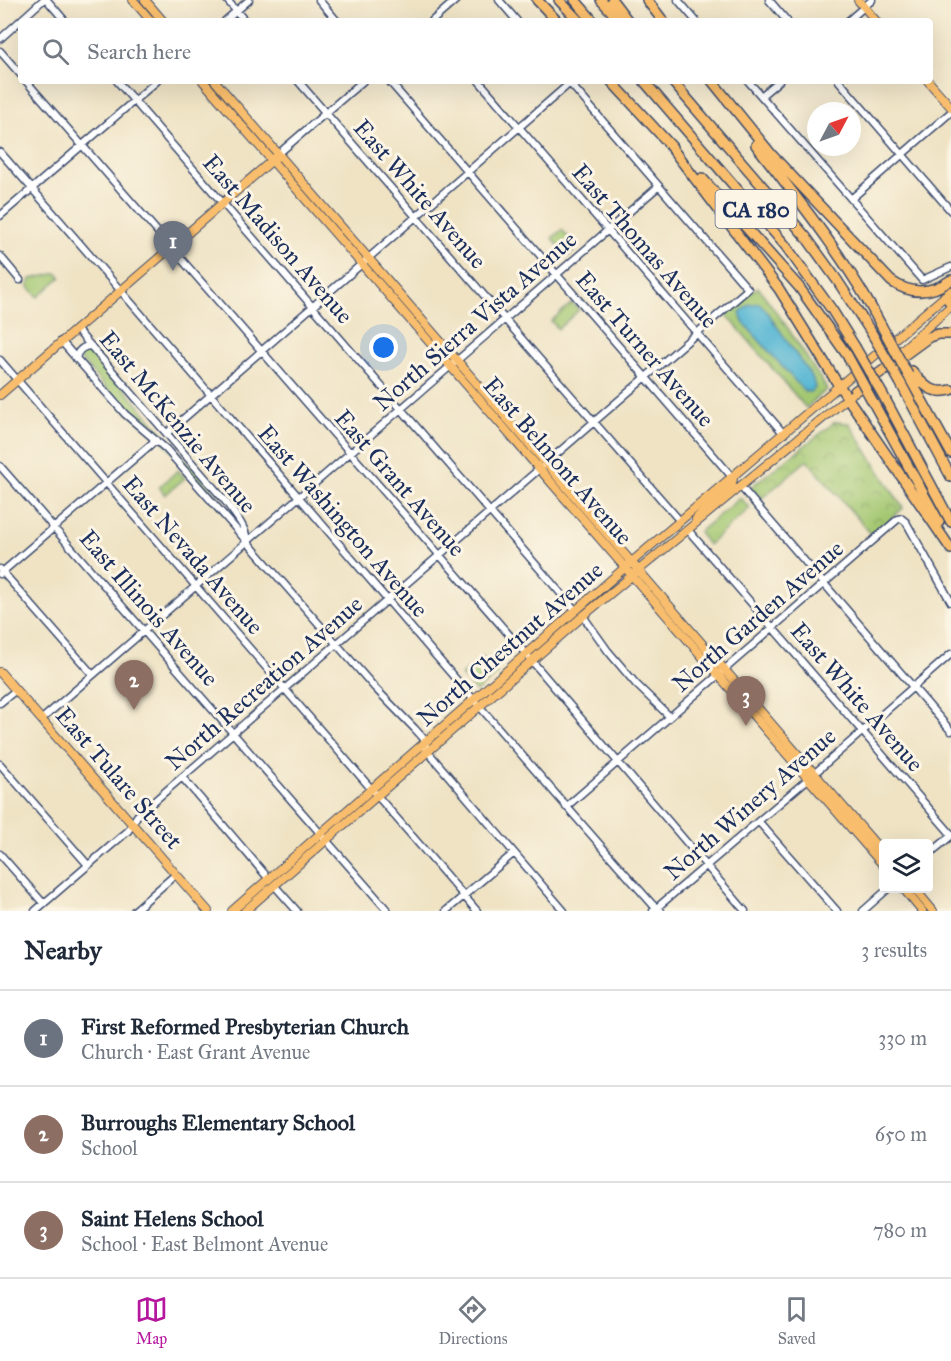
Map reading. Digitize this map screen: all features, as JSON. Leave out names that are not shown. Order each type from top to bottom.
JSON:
[{"type":"highway","points":[[537,0],[553,18]]},
{"type":"highway","points":[[559,0],[576,18]]},
{"type":"highway","points":[[575,0],[590,18]]},
{"type":"highway","points":[[602,0],[617,18]]},
{"type":"highway","points":[[612,0],[626,18]]},
{"type":"highway","points":[[647,0],[661,18]]},
{"type":"highway","points":[[614,84],[782,266],[817,310],[847,355],[914,474],[951,546]]},
{"type":"highway","points":[[640,84],[684,127]]},
{"type":"highway","name":"CA 180","points":[[647,84],[785,245],[821,294],[883,395],[951,522]]},
{"type":"highway","name":"CA 180","points":[[676,84],[806,237],[837,280],[900,382],[951,477]]},
{"type":"highway","points":[[712,84],[818,227],[864,294],[910,373],[951,453]]},
{"type":"highway","points":[[713,84],[772,155],[891,281],[903,288],[922,292],[934,290],[951,280]]},
{"type":"highway","points":[[667,142],[779,289],[840,387],[951,546]]},
{"type":"highway","points":[[855,391],[929,337],[938,333],[951,334]]},
{"type":"highway","points":[[910,373],[928,388],[941,392],[951,390]]},
{"type":"main road","points":[[133,0],[148,18]]},
{"type":"main road","points":[[145,0],[160,18]]},
{"type":"main road","points":[[858,0],[873,18]]},
{"type":"main road","name":"East Belmont Avenue","points":[[206,84],[275,157]]},
{"type":"main road","name":"East Belmont Avenue","points":[[217,84],[275,157],[811,777],[879,860]]},
{"type":"main road","points":[[931,84],[951,107]]},
{"type":"main road","points":[[0,395],[275,157]]},
{"type":"main road","name":"North Chestnut Avenue","points":[[245,911],[272,882],[529,658],[680,521],[949,299]]},
{"type":"main road","name":"North Chestnut Avenue","points":[[579,613],[635,573],[848,398],[949,299]]},
{"type":"main road","points":[[688,530],[701,512],[730,488],[733,478]]},
{"type":"main road","name":"East Tulare Street","points":[[0,672],[208,911]]},
{"type":"main road","name":"East Belmont Avenue","points":[[811,777],[879,849]]},
{"type":"main road","name":"North Chestnut Avenue","points":[[232,911],[274,881],[291,865],[295,857],[324,837]]},
{"type":"main road","points":[[907,893],[922,911]]},
{"type":"main road","points":[[918,893],[933,911]]},
{"type":"street","points":[[24,18],[45,0],[62,18]]},
{"type":"street","points":[[227,0],[242,18]]},
{"type":"street","points":[[228,18],[249,0]]},
{"type":"street","points":[[319,0],[334,18]]},
{"type":"street","points":[[435,18],[456,0]]},
{"type":"street","points":[[499,0],[514,18]]},
{"type":"street","points":[[678,0],[693,18]]},
{"type":"street","points":[[769,0],[784,18]]},
{"type":"street","points":[[851,18],[872,0]]},
{"type":"street","points":[[0,39],[18,23]]},
{"type":"street","points":[[0,51],[18,72]]},
{"type":"street","name":"East Grant Avenue","points":[[29,84],[529,658],[745,911]]},
{"type":"street","name":"East Madison Avenue","points":[[120,84],[579,613],[636,684],[669,716]]},
{"type":"street","points":[[0,216],[153,84]]},
{"type":"street","name":"East White Avenue","points":[[301,84],[680,521]]},
{"type":"street","points":[[275,157],[360,84]]},
{"type":"street","name":"East Turner Avenue","points":[[392,84],[733,478]]},
{"type":"street","name":"East Thomas Avenue","points":[[482,84],[784,434]]},
{"type":"street","points":[[166,433],[567,84]]},
{"type":"street","points":[[571,84],[659,186]]},
{"type":"street","points":[[751,84],[922,280],[951,267]]},
{"type":"street","points":[[761,96],[775,84]]},
{"type":"street","points":[[842,84],[951,211]]},
{"type":"street","points":[[851,199],[951,112]]},
{"type":"street","name":"East Washington Avenue","points":[[0,152],[657,910]]},
{"type":"street","name":"North Sierra Vista Avenue","points":[[42,719],[659,186]]},
{"type":"street","name":"North Recreation Avenue","points":[[35,911],[128,831],[136,816],[748,289],[659,186]]},
{"type":"street","points":[[0,256],[20,280]]},
{"type":"street","name":"East McKenzie Avenue","points":[[76,328],[226,502],[246,533],[247,541]]},
{"type":"street","name":"East McKenzie Avenue","points":[[61,342],[125,414],[166,449],[375,688],[410,724],[427,748]]},
{"type":"street","points":[[76,359],[83,347],[91,346]]},
{"type":"street","name":"East Nevada Avenue","points":[[0,360],[477,911]]},
{"type":"street","points":[[93,675],[1,572],[156,440]]},
{"type":"street","name":"East Illinois Avenue","points":[[0,466],[388,911]]},
{"type":"street","points":[[740,486],[951,730]]},
{"type":"street","name":"North Garden Avenue","points":[[566,807],[901,518],[906,522],[951,602]]},
{"type":"street","name":"East White Avenue","points":[[688,530],[951,835]]},
{"type":"street","name":"North Winery Avenue","points":[[657,910],[951,654]]},
{"type":"street","points":[[0,703],[16,690]]},
{"type":"street","points":[[427,748],[564,911]]},
{"type":"street","points":[[0,764],[88,865]]},
{"type":"street","points":[[182,777],[297,911]]},
{"type":"street","points":[[759,822],[837,911]]},
{"type":"street","points":[[933,851],[951,835]]},
{"type":"street","points":[[446,911],[514,853]]},
{"type":"street","points":[[0,854],[43,903]]},
{"type":"street","points":[[134,911],[176,874]]},
{"type":"street","points":[[863,911],[884,893]]},
{"type":"green space","points":[[562,230],[578,248],[568,257],[552,238]]},
{"type":"green space","points":[[57,273],[61,277],[38,297],[28,286],[31,279]]},
{"type":"green space","points":[[758,287],[827,389],[806,408],[726,314]]},
{"type":"green space","points":[[572,303],[579,310],[558,329],[551,321]]},
{"type":"green space","points":[[85,349],[91,350],[220,499],[244,535],[163,441],[128,413],[80,359]]},
{"type":"green space","points":[[835,422],[849,423],[903,508],[872,535],[807,460],[760,500],[751,489]]},
{"type":"green space","points":[[178,470],[185,478],[165,495],[159,487]]},
{"type":"green space","points":[[740,498],[750,508],[708,545],[699,532]]},
{"type":"green space","points":[[483,657],[497,674],[476,692],[461,675]]},
{"type":"water","points":[[759,303],[813,379],[815,388],[810,392],[804,391],[743,322],[740,313],[749,305]]},
{"type":"place","name":"First Reformed Presbyterian Church","points":[[173,271]]},
{"type":"place","name":"Burroughs Elementary School","points":[[134,710]]},
{"type":"place","name":"Saint Helens School","points":[[746,726]]}]
